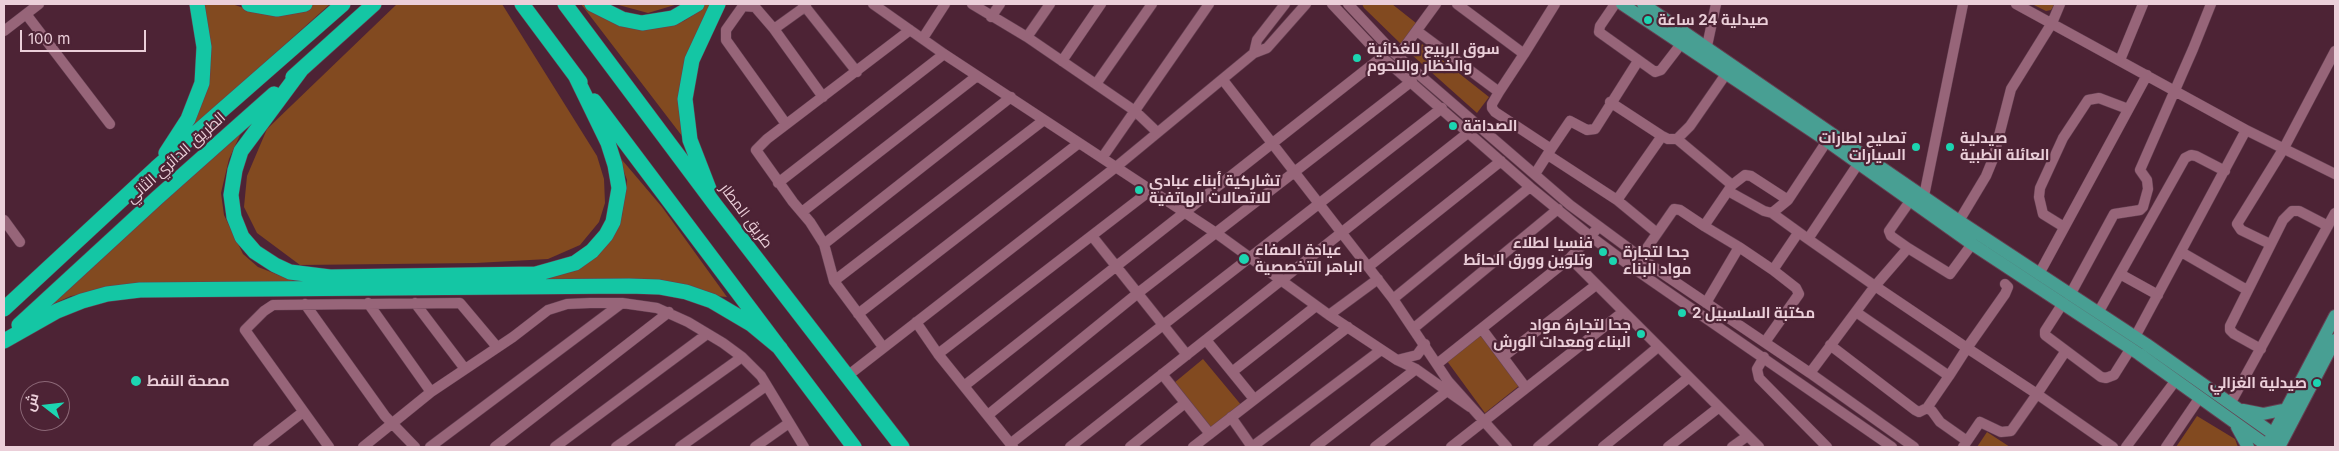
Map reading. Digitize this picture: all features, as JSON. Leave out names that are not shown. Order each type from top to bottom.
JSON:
[{"type":"highway","points":[[156,168],[188,119],[202,82],[204,48],[197,4]]},
{"type":"highway","points":[[250,4],[277,9],[305,4]]},
{"type":"highway","name":"الطريق الدائري الثاني","points":[[4,309],[156,168],[343,4]]},
{"type":"highway","name":"الطريق الدائري الثاني","points":[[4,340],[157,198],[374,4]]},
{"type":"highway","points":[[522,4],[854,447]]},
{"type":"highway","name":"طريق المطار","points":[[565,4],[716,206],[902,447]]},
{"type":"highway","points":[[592,4],[622,19],[642,23],[673,18],[697,4]]},
{"type":"highway","points":[[716,206],[690,140],[684,99],[692,60],[718,4]]},
{"type":"highway","points":[[301,70],[241,151],[234,170],[231,195],[234,217],[242,237],[255,252],[275,266],[290,272],[330,277],[536,274],[575,263],[592,252],[606,235],[613,222],[619,188],[615,165],[608,143],[575,75]]},
{"type":"highway","points":[[4,340],[58,310],[82,301],[107,294],[140,290],[629,286],[677,290],[712,301],[751,324],[780,348]]},
{"type":"main road","points":[[1622,4],[1726,74],[1748,81],[1924,196],[2012,262],[2232,410],[2273,444]]},
{"type":"main road","points":[[1643,4],[1707,46],[1748,81],[1827,141],[1972,244],[2039,274],[2067,299],[2098,313],[2176,380],[2200,397],[2232,410],[2263,414],[2286,408]]},
{"type":"main road","points":[[2273,444],[2286,408],[2335,316]]},
{"type":"main road","points":[[2273,444],[2335,340]]},
{"type":"main road","points":[[2232,410],[2248,447]]},
{"type":"street","points":[[4,31],[39,4]]},
{"type":"street","points":[[873,4],[944,54],[1151,190],[1184,214],[1216,233],[1329,315],[1397,360],[1416,369],[1470,407]]},
{"type":"street","points":[[923,38],[945,4]]},
{"type":"street","points":[[972,4],[991,17],[1028,37],[1096,84],[1135,111],[1157,132]]},
{"type":"street","points":[[991,17],[1000,4]]},
{"type":"street","points":[[1028,37],[1050,4]]},
{"type":"street","points":[[1062,61],[1101,4]]},
{"type":"street","points":[[1096,84],[1152,4]]},
{"type":"street","points":[[1102,158],[1208,4]]},
{"type":"street","points":[[1269,25],[1275,4]]},
{"type":"street","points":[[1254,53],[1257,40],[1285,4]]},
{"type":"street","points":[[846,376],[1116,167],[1254,53],[1267,48],[1306,4]]},
{"type":"street","points":[[1332,4],[1382,57],[1590,236],[1633,268],[1889,445],[1893,432]]},
{"type":"street","points":[[1348,4],[1356,9],[1398,56],[1534,174],[1599,227],[1640,258],[1810,373],[1914,447]]},
{"type":"street","points":[[1398,56],[1436,4]]},
{"type":"street","points":[[1457,4],[1524,54]]},
{"type":"street","points":[[1554,4],[1499,92],[1492,104],[1492,108],[1617,200],[1657,233]]},
{"type":"street","points":[[1615,4],[1600,26],[1599,32],[1638,61],[1658,72],[1681,44]]},
{"type":"street","points":[[1707,46],[1716,4]]},
{"type":"street","points":[[1924,196],[1963,4]]},
{"type":"street","points":[[2016,4],[2246,130],[2335,174]]},
{"type":"street","points":[[1959,221],[1986,176],[1993,158],[2011,89],[2052,23],[2060,4]]},
{"type":"street","points":[[2120,60],[2143,4]]},
{"type":"street","points":[[2211,4],[2194,49],[2173,91],[2140,170],[2147,180],[2148,189],[2140,210],[2114,214],[2067,299],[2045,330],[2045,335],[2065,352],[2106,378],[2114,375],[2138,346],[2158,295],[2183,253],[2246,130]]},
{"type":"street","points":[[786,124],[726,40],[726,30],[743,6],[747,5],[755,8],[774,29],[823,97]]},
{"type":"street","points":[[774,29],[805,5],[857,72]]},
{"type":"street","points":[[26,14],[110,124]]},
{"type":"street","points":[[883,347],[834,281],[824,244],[756,150],[757,147],[786,124],[910,30]]},
{"type":"street","points":[[1417,31],[1499,92]]},
{"type":"street","points":[[2270,244],[2241,230],[2237,224],[2284,148],[2335,51]]},
{"type":"street","points":[[778,182],[944,54]]},
{"type":"street","points":[[964,386],[1114,266],[1184,214],[1382,57]]},
{"type":"street","points":[[1534,174],[1570,121],[1587,130],[1595,129],[1610,102],[1638,61]]},
{"type":"street","points":[[1610,102],[1662,136],[1672,140],[1677,139],[1690,126],[1726,74]]},
{"type":"street","points":[[2039,274],[2147,75]]},
{"type":"street","points":[[802,212],[977,76]]},
{"type":"street","points":[[1223,80],[1394,299],[1437,364],[1470,407],[1504,443],[1516,447]]},
{"type":"street","points":[[988,415],[1138,293],[1412,81]]},
{"type":"street","points":[[824,244],[1011,97]]},
{"type":"street","points":[[2064,227],[2043,214],[2039,197],[2040,188],[2063,138],[2088,100],[2099,98],[2128,109]]},
{"type":"street","points":[[916,322],[938,354],[1012,446],[1162,325],[1442,108]]},
{"type":"street","points":[[834,281],[1044,120]]},
{"type":"street","points":[[1070,447],[1283,281],[1469,132]]},
{"type":"street","points":[[1617,200],[1662,136]]},
{"type":"street","points":[[1677,139],[1730,188],[1764,211],[1772,213],[1875,286],[2113,447]]},
{"type":"street","points":[[1772,213],[1788,200],[1827,141]]},
{"type":"street","points":[[858,314],[1079,143]]},
{"type":"street","points":[[2098,313],[2185,158],[2191,155],[2196,156],[2225,171]]},
{"type":"street","points":[[1368,267],[1501,161]]},
{"type":"street","points":[[1808,239],[1858,164]]},
{"type":"street","points":[[1704,226],[1730,188],[1745,175],[1751,176],[1788,200]]},
{"type":"street","points":[[1394,299],[1530,186]]},
{"type":"street","points":[[938,354],[1151,190]]},
{"type":"street","points":[[1910,201],[1889,231],[1891,236],[1908,248],[1950,274],[1972,244]]},
{"type":"street","points":[[1640,258],[1674,208],[1739,247],[1796,288],[1799,294],[1765,342]]},
{"type":"street","points":[[1414,328],[1558,209]]},
{"type":"street","points":[[2261,349],[2230,330],[2232,320],[2283,220],[2292,210],[2299,211],[2328,226]]},
{"type":"street","points":[[2232,410],[2261,349],[2335,213]]},
{"type":"street","points":[[4,220],[20,242]]},
{"type":"street","points":[[1437,364],[1570,258],[1599,227]]},
{"type":"street","points":[[1773,270],[1798,233]]},
{"type":"street","points":[[1092,236],[1114,266],[1187,355]]},
{"type":"street","points":[[1706,303],[1739,247]]},
{"type":"street","points":[[1810,373],[1875,286],[1908,248]]},
{"type":"street","points":[[2183,253],[2247,290]]},
{"type":"street","points":[[1570,258],[1759,447]]},
{"type":"street","points":[[2120,274],[2158,295]]},
{"type":"street","points":[[1329,315],[1378,279]]},
{"type":"street","points":[[1504,357],[1596,284]]},
{"type":"street","points":[[1830,345],[1919,412],[1927,408],[2005,294],[2008,287],[2005,284]]},
{"type":"street","points":[[368,303],[431,392]]},
{"type":"street","points":[[414,303],[465,369]]},
{"type":"street","points":[[329,447],[244,330],[273,305],[460,303],[497,347]]},
{"type":"street","points":[[430,447],[622,303]]},
{"type":"street","points":[[363,447],[431,392],[548,310],[558,306],[622,303],[669,312],[742,357],[761,376],[804,447]]},
{"type":"street","points":[[304,304],[385,416],[415,447]]},
{"type":"street","points":[[1232,372],[1316,306]]},
{"type":"street","points":[[495,447],[669,312]]},
{"type":"street","points":[[1451,447],[1623,312]]},
{"type":"street","points":[[1856,312],[1949,376]]},
{"type":"street","points":[[1193,447],[1348,327]]},
{"type":"street","points":[[1482,328],[1526,388]]},
{"type":"street","points":[[555,447],[707,334]]},
{"type":"street","points":[[1206,340],[1254,398]]},
{"type":"street","points":[[1397,360],[1417,355],[1425,344]]},
{"type":"street","points":[[1538,447],[1658,347]]},
{"type":"street","points":[[1231,417],[1252,447],[1381,350]]},
{"type":"street","points":[[1927,408],[1965,444],[1980,422],[2001,432],[2011,431],[2065,352]]},
{"type":"street","points":[[616,447],[742,357]]},
{"type":"street","points":[[1764,357],[1757,369],[1759,378],[1827,447]]},
{"type":"street","points":[[1315,447],[1416,369]]},
{"type":"street","points":[[1162,374],[1210,434]]},
{"type":"street","points":[[1603,447],[1688,378]]},
{"type":"street","points":[[2126,447],[2176,380]]},
{"type":"street","points":[[680,447],[766,386]]},
{"type":"street","points":[[1375,447],[1447,391]]},
{"type":"street","points":[[2166,447],[2200,397]]},
{"type":"street","points":[[1130,447],[1185,403]]},
{"type":"street","points":[[1668,447],[1718,408]]},
{"type":"street","points":[[258,447],[304,412]]},
{"type":"street","points":[[755,447],[789,423]]},
{"type":"street","points":[[1732,447],[1746,436]]},
{"type":"shaded area","points":[[200,4],[232,4],[261,14],[317,4],[330,4],[180,139],[194,118]]},
{"type":"shaded area","points":[[397,4],[502,4],[597,156],[604,179],[605,203],[599,222],[580,245],[548,259],[476,263],[300,265],[257,233],[244,207],[247,176],[267,129]]},
{"type":"shaded area","points":[[581,4],[634,28],[654,29],[684,21],[706,4],[713,4],[681,116],[682,136]]},
{"type":"shaded area","points":[[615,4],[678,4],[648,13]]},
{"type":"shaded area","points":[[1362,4],[1392,4],[1416,23],[1401,44]]},
{"type":"shaded area","points":[[2032,4],[2055,4],[2051,10],[2046,11]]},
{"type":"shaded area","points":[[1422,44],[1489,97],[1477,113],[1412,55]]},
{"type":"shaded area","points":[[252,121],[240,135],[229,159],[221,193],[224,215],[243,254],[258,267],[302,284],[102,292],[71,296],[44,308]]},
{"type":"shaded area","points":[[617,154],[662,207],[727,297],[533,280],[608,243],[622,216],[627,180]]},
{"type":"shaded area","points":[[1480,334],[1520,385],[1485,413],[1447,361]]},
{"type":"shaded area","points":[[1203,359],[1242,406],[1213,430],[1174,383]]},
{"type":"shaded area","points":[[2197,416],[2235,439],[2238,447],[2176,447]]},
{"type":"shaded area","points":[[1987,432],[2010,447],[1977,447]]},
{"type":"place","name":"صيدلية 24 ساعة","points":[[1648,20]]},
{"type":"place","name":"سوق الربيع للغذائية والخظار واللحوم","points":[[1357,58]]},
{"type":"place","name":"الصداقة","points":[[1453,126]]},
{"type":"place","name":"تصليح اطارات السيارات","points":[[1916,147]]},
{"type":"place","name":"صيدلية العائلة الطبية","points":[[1950,147]]},
{"type":"place","name":"تشاركية أبناء عبادي للاتصالات الهاتفية","points":[[1139,190]]},
{"type":"place","name":"فنسيا لطلاء وتلوين وورق الحائط","points":[[1603,252]]},
{"type":"place","name":"عيادة الصفاء الباهر التخصصية","points":[[1244,259]]},
{"type":"place","name":"جحا لتجارة مواد البناء","points":[[1613,261]]},
{"type":"place","name":"مكتبة السلسبيل 2","points":[[1682,313]]},
{"type":"place","name":"جحا لتجارة مواد البناء ومعدات الورش","points":[[1641,334]]},
{"type":"place","name":"مصحة النفط","points":[[136,381]]},
{"type":"place","name":"صيدلية الغزالي","points":[[2317,383]]}]
